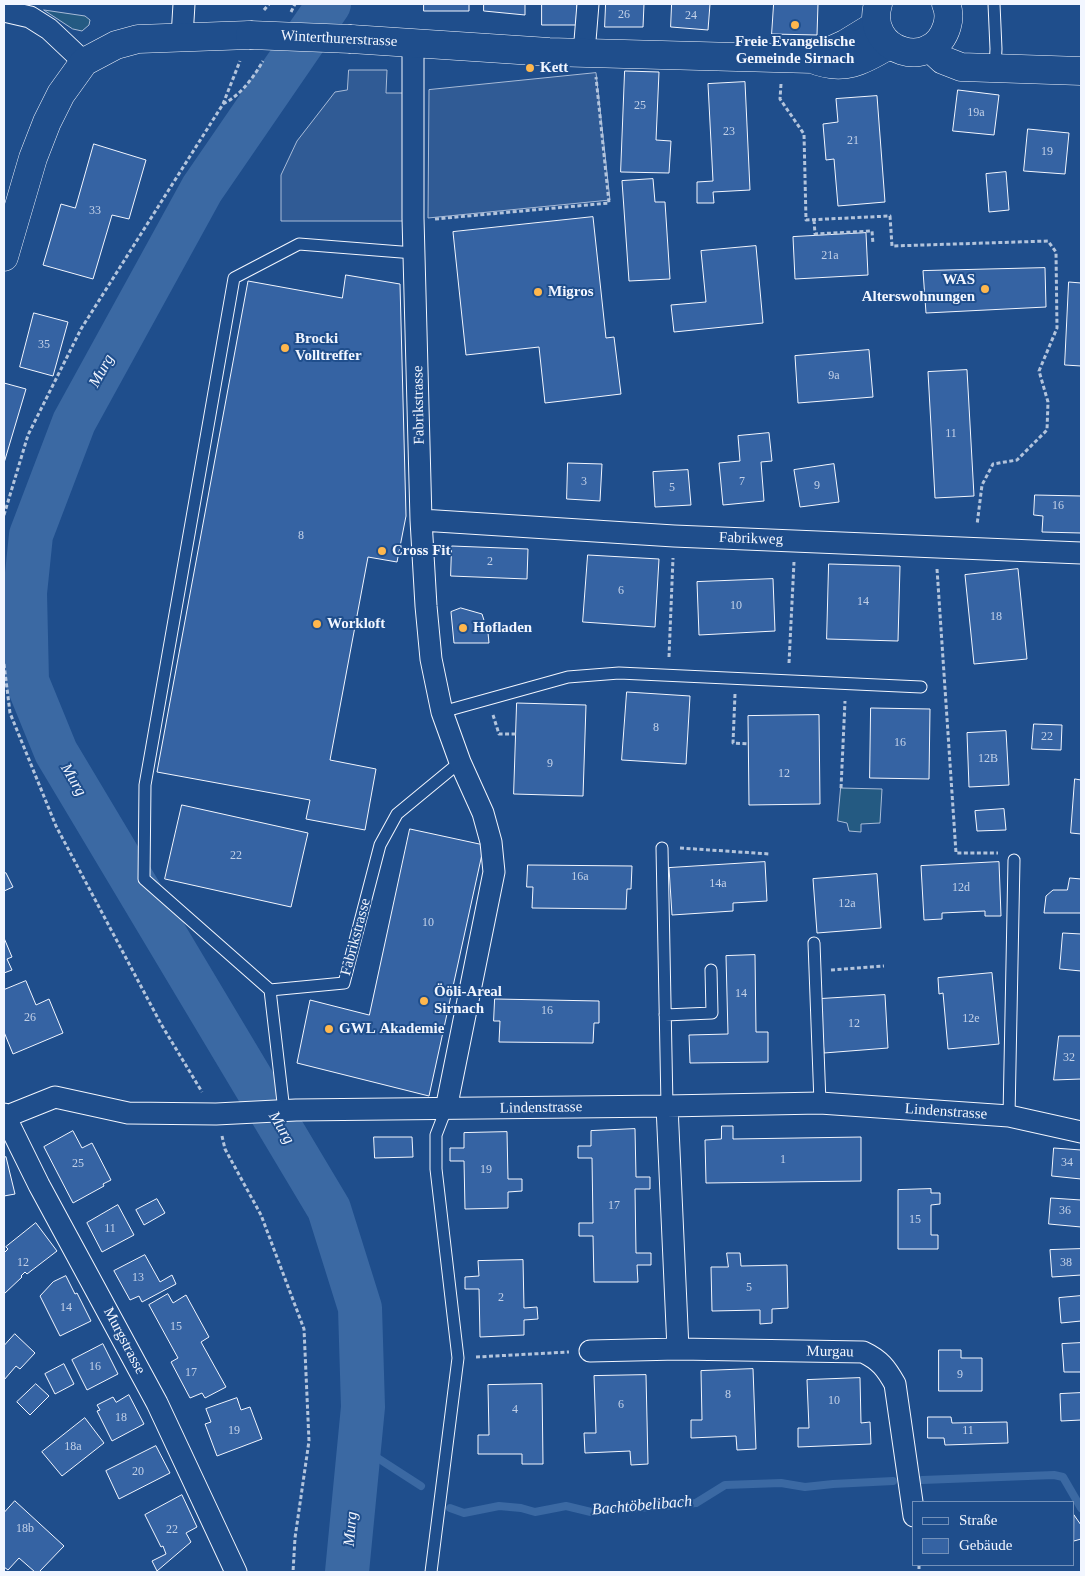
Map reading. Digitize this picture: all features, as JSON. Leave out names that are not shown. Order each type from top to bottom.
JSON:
[{"type":"street","points":[[182,37],[184,4]]},
{"type":"street","points":[[588,4],[590,61]]},
{"type":"street","points":[[881,24],[898,50],[909,53],[920,52],[938,40],[949,20],[946,4]]},
{"type":"street","points":[[4,11],[30,17],[49,29],[84,62]]},
{"type":"street","name":"Winterthurerstrasse","points":[[4,257],[33,158],[46,122],[65,88],[84,62],[99,53],[127,41],[250,35],[413,43],[590,61],[812,59],[845,44],[881,24]]},
{"type":"street","points":[[938,40],[995,68],[1081,71]]},
{"type":"street","name":"Fabrikstrasse","points":[[413,43],[412,195],[421,520],[431,659],[442,712],[460,762],[483,813],[491,842],[494,872],[446,1109]]},
{"type":"street","name":"Fabrikweg","points":[[421,520],[674,536],[1081,553]]},
{"type":"street","name":"Lindenstrasse","points":[[5,1116],[55,1097],[128,1113],[216,1114],[290,1111],[820,1102],[1009,1116],[1081,1132]]},
{"type":"street","points":[[667,1106],[678,1350]]},
{"type":"street","name":"Murgstrasse","points":[[5,1116],[39,1185],[157,1403],[236,1572]]},
{"type":"street","name":"Murgau","points":[[590,1351],[863,1352],[876,1358],[888,1371],[895,1384],[912,1502]]},
{"type":"lane","points":[[994,4],[995,68]]},
{"type":"lane","points":[[290,1111],[270,990],[144,880],[145,785],[234,278],[299,244],[414,253]]},
{"type":"lane","points":[[442,712],[568,677],[619,673],[921,687]]},
{"type":"lane","name":"Fabrikstrasse","points":[[270,990],[344,983],[380,845],[397,814],[460,762]]},
{"type":"lane","points":[[662,848],[667,1106]]},
{"type":"lane","points":[[1009,1116],[1014,860]]},
{"type":"lane","points":[[814,943],[820,1102]]},
{"type":"lane","points":[[665,1014],[712,1013],[711,970]]},
{"type":"lane","points":[[431,1572],[458,1358],[436,1169],[436,1135],[446,1109]]},
{"type":"path","points":[[434,219],[609,203],[590,61]]},
{"type":"path","points":[[4,515],[28,435],[81,329],[223,104],[234,98],[261,64]]},
{"type":"path","points":[[781,83],[780,98],[804,134],[806,220],[890,216],[892,246],[1048,241],[1056,252],[1057,328],[1039,371],[1048,402],[1047,430],[1017,460],[993,464],[982,485],[974,548]]},
{"type":"path","points":[[814,220],[815,234],[872,231],[873,244]]},
{"type":"path","points":[[668,675],[674,536]]},
{"type":"path","points":[[788,681],[795,541]]},
{"type":"path","points":[[935,546],[956,853],[1014,852],[1014,860]]},
{"type":"path","points":[[4,664],[10,713],[56,826],[161,1024],[216,1114],[225,1149],[260,1215],[304,1329],[309,1441],[295,1538],[293,1572]]},
{"type":"path","points":[[736,678],[733,743],[748,744]]},
{"type":"path","points":[[841,788],[846,683]]},
{"type":"path","points":[[489,700],[499,734],[516,734]]},
{"type":"path","points":[[662,848],[770,854]]},
{"type":"path","points":[[815,971],[884,966]]},
{"type":"path","points":[[458,1358],[590,1351]]},
{"type":"shaded area","points":[[44,10],[85,16],[90,20],[89,25],[82,31],[73,29]]},
{"type":"shaded area","points":[[349,70],[387,70],[386,93],[405,93],[406,221],[281,221],[281,175],[297,141],[335,92],[347,90]]},
{"type":"shaded area","points":[[596,73],[610,200],[428,218],[429,90]]},
{"type":"shaded area","points":[[841,788],[882,789],[880,823],[861,824],[861,832],[849,831],[847,823],[838,821]]},
{"type":"building","points":[[424,4],[469,4],[469,11],[424,11]]},
{"type":"building","points":[[484,4],[525,4],[525,15],[484,11]]},
{"type":"building","points":[[542,4],[577,4],[576,25],[542,25]]},
{"type":"building","points":[[606,4],[644,4],[643,27],[605,27]]},
{"type":"building","points":[[672,4],[710,4],[708,30],[671,27]]},
{"type":"building","name":"Freie Evangelische Gemeinde Sirnach","points":[[774,4],[818,4],[817,35],[772,34]]},
{"type":"building","points":[[625,71],[659,72],[656,140],[671,141],[669,173],[621,172]]},
{"type":"building","points":[[745,82],[750,190],[713,192],[714,203],[697,203],[697,182],[713,181],[708,84]]},
{"type":"building","points":[[958,90],[999,95],[994,135],[953,131]]},
{"type":"building","points":[[877,96],[885,202],[838,206],[834,159],[826,160],[823,124],[838,122],[836,99]]},
{"type":"building","points":[[1028,129],[1069,133],[1065,174],[1024,171]]},
{"type":"building","points":[[94,144],[146,160],[129,219],[112,215],[93,279],[43,265],[61,204],[75,208]]},
{"type":"building","points":[[1006,172],[1009,210],[989,212],[986,174]]},
{"type":"building","points":[[653,179],[655,202],[665,202],[670,279],[629,281],[622,181]]},
{"type":"building","points":[[593,217],[606,338],[614,337],[621,394],[545,403],[539,347],[466,355],[453,232]]},
{"type":"building","points":[[866,233],[868,275],[795,279],[793,237]]},
{"type":"building","points":[[756,246],[763,323],[674,332],[671,305],[706,302],[701,251]]},
{"type":"building","name":"WAS Alterswohnungen","points":[[1045,268],[1046,307],[926,313],[923,271]]},
{"type":"building","points":[[346,275],[400,284],[406,516],[397,562],[368,557],[330,760],[376,769],[365,830],[306,819],[310,800],[157,772],[248,281],[342,298]]},
{"type":"building","points":[[1069,282],[1081,283],[1081,366],[1065,365]]},
{"type":"building","points":[[34,313],[68,322],[53,376],[20,367]]},
{"type":"building","points":[[869,350],[873,397],[798,403],[795,356]]},
{"type":"building","points":[[967,370],[974,496],[935,498],[928,372]]},
{"type":"building","points":[[4,383],[26,389],[4,463]]},
{"type":"building","points":[[769,433],[772,461],[761,462],[764,501],[723,505],[719,463],[740,461],[738,436]]},
{"type":"building","points":[[568,463],[602,464],[600,501],[567,499]]},
{"type":"building","points":[[834,464],[839,502],[800,507],[794,470]]},
{"type":"building","points":[[688,470],[691,505],[655,507],[653,472]]},
{"type":"building","points":[[1035,495],[1081,496],[1081,533],[1042,532],[1043,516],[1034,515]]},
{"type":"building","points":[[452,546],[528,549],[527,579],[451,576]]},
{"type":"building","points":[[588,555],[659,559],[655,627],[583,622]]},
{"type":"building","points":[[829,564],[900,566],[898,641],[827,639]]},
{"type":"building","points":[[1018,569],[1027,659],[974,664],[965,575]]},
{"type":"building","points":[[773,579],[775,631],[699,635],[697,582]]},
{"type":"building","points":[[461,608],[482,614],[489,643],[454,643],[451,612]]},
{"type":"building","points":[[627,692],[690,696],[686,764],[622,760]]},
{"type":"building","points":[[517,703],[586,705],[583,796],[514,794]]},
{"type":"building","points":[[871,708],[930,709],[929,779],[870,778]]},
{"type":"building","points":[[819,715],[820,804],[749,805],[748,716]]},
{"type":"building","points":[[1034,724],[1062,725],[1061,750],[1032,749]]},
{"type":"building","points":[[1006,731],[1009,785],[969,787],[967,733]]},
{"type":"building","points":[[1075,779],[1081,780],[1081,834],[1071,833]]},
{"type":"building","points":[[182,805],[308,833],[291,907],[165,879]]},
{"type":"building","points":[[1004,809],[1006,830],[977,831],[975,811]]},
{"type":"building","points":[[410,829],[484,845],[429,1096],[297,1063],[310,1000],[369,1015]]},
{"type":"building","points":[[765,862],[767,901],[733,903],[733,911],[672,915],[669,868]]},
{"type":"building","points":[[999,862],[1001,916],[985,916],[985,911],[942,913],[942,919],[924,920],[921,866]]},
{"type":"building","points":[[528,865],[632,866],[631,889],[627,889],[626,909],[532,908],[533,887],[527,887]]},
{"type":"building","points":[[6,873],[13,887],[4,891],[4,874]]},
{"type":"building","points":[[877,874],[881,928],[817,933],[813,879]]},
{"type":"building","points":[[1070,878],[1081,879],[1081,913],[1044,913],[1046,896],[1053,890],[1067,890]]},
{"type":"building","points":[[1063,933],[1081,934],[1081,971],[1060,969]]},
{"type":"building","points":[[4,938],[12,957],[7,959],[12,970],[4,973]]},
{"type":"building","points":[[755,955],[756,1032],[768,1032],[768,1062],[690,1063],[689,1035],[728,1034],[726,956]]},
{"type":"building","points":[[992,973],[999,1044],[948,1049],[943,993],[939,994],[938,978]]},
{"type":"building","points":[[26,981],[36,1005],[49,999],[63,1033],[13,1054],[4,1032],[4,990]]},
{"type":"building","points":[[885,995],[888,1048],[824,1053],[820,999]]},
{"type":"building","points":[[495,999],[599,1001],[599,1023],[594,1023],[593,1043],[499,1042],[500,1021],[494,1021]]},
{"type":"building","points":[[1059,1036],[1081,1036],[1081,1079],[1054,1080]]},
{"type":"building","points":[[722,1126],[733,1126],[733,1139],[861,1137],[861,1181],[706,1183],[705,1140],[721,1139]]},
{"type":"building","points":[[635,1129],[636,1177],[650,1177],[650,1189],[635,1189],[636,1253],[651,1253],[651,1265],[637,1265],[638,1282],[594,1282],[593,1236],[579,1236],[579,1223],[593,1223],[592,1158],[578,1158],[578,1146],[591,1146],[591,1131]]},
{"type":"building","points":[[73,1131],[82,1148],[92,1143],[111,1180],[103,1184],[104,1186],[73,1203],[44,1147]]},
{"type":"building","points":[[507,1132],[508,1179],[522,1179],[522,1191],[508,1192],[508,1208],[465,1209],[464,1161],[450,1161],[450,1148],[464,1148],[464,1133]]},
{"type":"building","points":[[374,1137],[412,1137],[413,1157],[375,1158]]},
{"type":"building","points":[[1054,1148],[1081,1150],[1081,1179],[1052,1176]]},
{"type":"building","points":[[6,1157],[15,1194],[4,1196],[4,1158]]},
{"type":"building","points":[[931,1189],[931,1193],[940,1193],[940,1204],[931,1205],[931,1235],[938,1235],[938,1249],[898,1249],[898,1190]]},
{"type":"building","points":[[1051,1198],[1081,1200],[1081,1227],[1049,1224]]},
{"type":"building","points":[[157,1199],[165,1213],[144,1225],[136,1210]]},
{"type":"building","points":[[118,1205],[134,1235],[102,1252],[87,1223]]},
{"type":"building","points":[[36,1223],[57,1251],[27,1274],[25,1272],[4,1294],[4,1253],[8,1249],[6,1247]]},
{"type":"building","points":[[1081,1249],[1081,1275],[1052,1277],[1050,1250]]},
{"type":"building","points":[[727,1253],[740,1253],[741,1266],[787,1265],[788,1308],[772,1309],[772,1323],[760,1324],[760,1310],[712,1311],[711,1267],[728,1267]]},
{"type":"building","points":[[145,1255],[160,1282],[172,1275],[176,1284],[142,1302],[139,1296],[130,1300],[114,1271]]},
{"type":"building","points":[[523,1260],[524,1308],[537,1307],[538,1319],[524,1320],[524,1335],[480,1337],[479,1289],[465,1289],[465,1277],[479,1276],[478,1261]]},
{"type":"building","points":[[66,1276],[91,1321],[60,1336],[40,1296],[53,1282]]},
{"type":"building","points":[[168,1294],[173,1303],[186,1295],[209,1337],[201,1342],[226,1387],[205,1398],[202,1393],[190,1398],[171,1362],[178,1358],[149,1305]]},
{"type":"building","points":[[1081,1296],[1081,1321],[1061,1323],[1059,1298]]},
{"type":"building","points":[[15,1334],[35,1353],[20,1369],[16,1366],[4,1380],[4,1346]]},
{"type":"building","points":[[1081,1343],[1081,1372],[1064,1372],[1062,1344]]},
{"type":"building","points":[[103,1344],[118,1374],[87,1390],[72,1360]]},
{"type":"building","points":[[939,1350],[961,1350],[961,1358],[982,1358],[982,1391],[939,1391]]},
{"type":"building","points":[[64,1364],[74,1384],[55,1394],[45,1374]]},
{"type":"building","points":[[753,1369],[756,1449],[737,1450],[736,1436],[691,1438],[691,1420],[702,1420],[701,1371]]},
{"type":"building","points":[[646,1375],[648,1464],[631,1465],[630,1451],[585,1453],[584,1433],[596,1433],[594,1376]]},
{"type":"building","points":[[860,1378],[861,1423],[870,1422],[871,1444],[798,1447],[798,1428],[809,1428],[807,1380]]},
{"type":"building","points":[[36,1384],[49,1396],[30,1415],[17,1402]]},
{"type":"building","points":[[542,1384],[543,1464],[522,1464],[522,1454],[478,1454],[478,1435],[489,1435],[488,1385]]},
{"type":"building","points":[[1081,1393],[1081,1420],[1061,1421],[1060,1394]]},
{"type":"building","points":[[129,1395],[144,1424],[112,1441],[97,1411],[100,1410],[97,1405],[113,1397],[116,1402]]},
{"type":"building","points":[[237,1398],[241,1410],[250,1407],[262,1439],[217,1456],[205,1424],[211,1422],[206,1409]]},
{"type":"building","points":[[928,1417],[951,1417],[952,1423],[1007,1422],[1008,1443],[945,1445],[944,1438],[928,1438]]},
{"type":"building","points":[[85,1418],[104,1443],[62,1476],[42,1452]]},
{"type":"building","points":[[156,1446],[170,1473],[119,1499],[106,1471]]},
{"type":"building","points":[[182,1495],[197,1527],[186,1533],[191,1542],[157,1571],[152,1561],[166,1554],[145,1515]]},
{"type":"building","points":[[15,1501],[64,1546],[39,1572],[35,1572],[19,1558],[8,1570],[4,1567],[4,1513]]},
{"type":"building","points":[[1075,1516],[1081,1525],[1081,1539],[1075,1541]]},
{"type":"waterway","name":"Murg","points":[[329,4],[202,189],[74,422],[31,535],[25,593],[27,681],[56,752],[329,1209],[360,1308],[363,1407],[347,1572]]},
{"type":"waterway","points":[[359,1446],[421,1486]]},
{"type":"waterway","name":"Bachtöbelibach","points":[[922,1480],[1054,1475],[1063,1477],[1081,1508]]},
{"type":"waterway","name":"Bachtöbelibach","points":[[450,1508],[464,1513],[499,1506],[521,1508],[535,1512],[566,1506],[591,1512],[696,1503],[725,1485],[781,1483],[805,1487],[893,1481]]},
{"type":"place","name":"Freie Evangelische Gemeinde Sirnach","points":[[795,25]]},
{"type":"place","name":"Kett","points":[[530,68]]},
{"type":"place","name":"WAS Alterswohnungen","points":[[985,289]]},
{"type":"place","name":"Migros","points":[[538,292]]},
{"type":"place","name":"Brocki Volltreffer","points":[[285,348]]},
{"type":"place","name":"Cross Fit","points":[[382,551]]},
{"type":"place","name":"Workloft","points":[[317,624]]},
{"type":"place","name":"Hofladen","points":[[463,628]]},
{"type":"place","name":"Ööli-Areal Sirnach","points":[[424,1001]]},
{"type":"place","name":"GWL Akademie","points":[[329,1029]]}]
